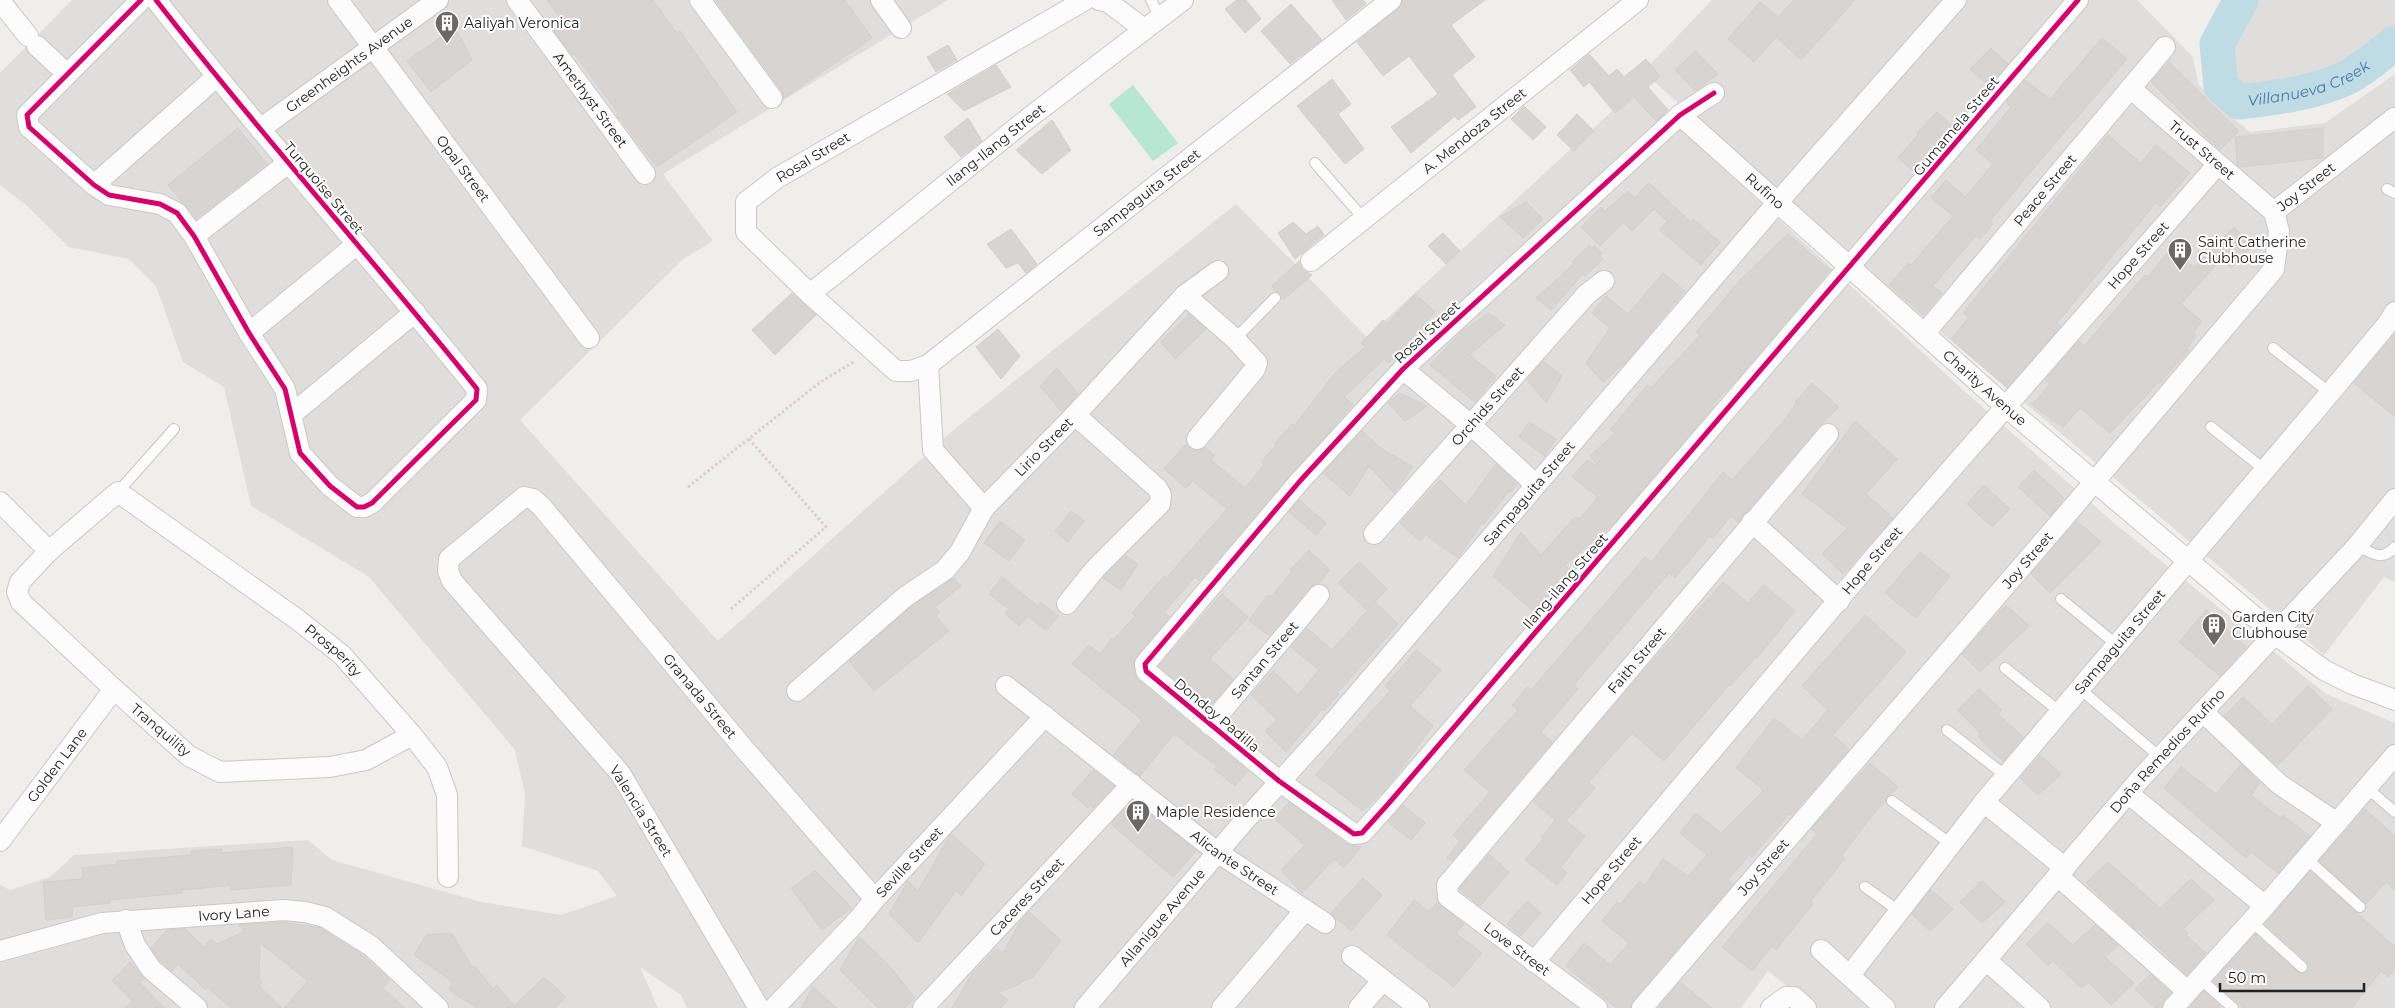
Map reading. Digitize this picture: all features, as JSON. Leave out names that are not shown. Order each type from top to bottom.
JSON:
[{"type":"street","points":[[141,0],[28,115],[29,127],[94,185],[109,195],[160,204],[177,213],[194,236],[249,333],[284,388],[291,415],[415,312]]},
{"type":"street","name":"Turquoise Street","points":[[156,0],[216,77],[415,312],[477,389],[476,400],[372,503],[364,508],[357,507],[330,486],[300,452],[291,415]]},
{"type":"street","name":"Opal Street","points":[[338,0],[589,338]]},
{"type":"street","name":"Greenheights Avenue","points":[[260,129],[438,0]]},
{"type":"street","name":"Amethyst Street","points":[[518,0],[645,174]]},
{"type":"street","points":[[700,0],[772,98]]},
{"type":"street","points":[[881,0],[901,28]]},
{"type":"street","name":"Rosal Street","points":[[896,371],[810,294],[746,232],[746,202],[785,173],[1085,0]]},
{"type":"street","points":[[1099,0],[1108,2],[1144,29]]},
{"type":"street","name":"Ilang-Ilang Street","points":[[810,294],[1030,117],[1144,29],[1155,8],[1183,0]]},
{"type":"street","name":"Sampaguita Street","points":[[896,371],[911,371],[928,365],[1368,7],[1391,0]]},
{"type":"street","name":"A. Mendoza Street","points":[[1311,261],[1638,0]]},
{"type":"street","points":[[1777,203],[1956,0]]},
{"type":"street","name":"Gumamela Street","points":[[1851,266],[2078,0]]},
{"type":"street","points":[[0,1],[32,41],[67,74]]},
{"type":"street","name":"Peace Street","points":[[1924,334],[2165,47]]},
{"type":"street","points":[[94,185],[216,77]]},
{"type":"street","name":"Trust Street","points":[[2130,88],[2274,212]]},
{"type":"street","name":"Rosal Street","points":[[1145,664],[1300,481],[1403,369],[1680,115],[1714,94]]},
{"type":"street","name":"Rufino","points":[[1680,115],[1777,203],[1851,266]]},
{"type":"street","name":"Joy Street","points":[[1642,1008],[2096,481],[2274,269],[2279,231],[2274,212],[2394,118]]},
{"type":"street","points":[[194,236],[288,163]]},
{"type":"street","name":"Hope Street","points":[[1534,962],[1877,554],[2218,164]]},
{"type":"street","name":"Sampaguita Street","points":[[1278,781],[1332,723],[1777,203]]},
{"type":"street","points":[[249,333],[357,244]]},
{"type":"street","name":"Charity Avenue","points":[[1851,266],[2006,407],[2096,481],[2276,635],[2324,670],[2352,684],[2395,700]]},
{"type":"street","name":"Ilang-ilang Street","points":[[1278,781],[1354,834],[1362,833],[1851,266]]},
{"type":"street","name":"Lirio Street","points":[[796,691],[905,597],[945,570],[960,552],[984,508],[1075,415],[1185,295],[1218,272]]},
{"type":"street","name":"Orchids Street","points":[[1374,534],[1472,426],[1587,294],[1604,281]]},
{"type":"street","points":[[1185,295],[1255,359],[1255,369],[1197,439]]},
{"type":"street","name":"Sampaguita Street","points":[[1850,975],[1984,802],[2330,393],[2385,327],[2395,312]]},
{"type":"street","points":[[928,365],[934,450],[984,508]]},
{"type":"street","points":[[1403,369],[1472,426],[1535,484]]},
{"type":"street","points":[[1068,604],[1095,568],[1160,504],[1162,495],[1157,488],[1075,415]]},
{"type":"street","name":"Faith Street","points":[[1447,885],[1828,434]]},
{"type":"street","points":[[0,502],[49,551],[118,492]]},
{"type":"street","name":"Prosperity","points":[[118,492],[298,620],[342,655],[412,735],[438,767],[446,795],[448,877]]},
{"type":"street","name":"Granada Street","points":[[449,560],[524,497],[533,499],[541,506],[746,751],[875,899]]},
{"type":"street","name":"Doña Remedios Rufino","points":[[1945,1008],[2160,757],[2276,635],[2357,546],[2395,499]]},
{"type":"street","points":[[1752,522],[1839,601]]},
{"type":"street","name":"Tranquility","points":[[49,551],[20,582],[18,592],[21,602],[189,756],[220,772],[330,767],[366,760],[412,735]]},
{"type":"street","name":"Valencia Street","points":[[449,560],[448,571],[452,581],[620,773],[759,1008]]},
{"type":"street","name":"Santan Street","points":[[1210,724],[1318,595]]},
{"type":"street","name":"Dondoy Padilla","points":[[1145,664],[1146,671],[1278,781]]},
{"type":"street","name":"Alicante Street","points":[[1006,686],[1217,852],[1325,923]]},
{"type":"street","name":"Golden Lane","points":[[0,841],[114,689]]},
{"type":"street","points":[[2203,712],[2279,784],[2337,823]]},
{"type":"street","name":"Seville Street","points":[[774,1008],[857,921],[875,899],[1045,716]]},
{"type":"street","points":[[2173,1008],[2395,755]]},
{"type":"street","name":"Allanigue Avenue","points":[[1084,1008],[1278,781]]},
{"type":"street","name":"Caceres Street","points":[[923,1008],[1132,784]]},
{"type":"street","points":[[2129,794],[2258,913]]},
{"type":"street","points":[[1984,802],[2193,985]]},
{"type":"street","name":"Love Street","points":[[1447,885],[1448,897],[1597,1008]]},
{"type":"street","name":"Ivory Lane","points":[[0,951],[102,923],[284,910],[304,912],[325,917],[371,946],[438,1008]]},
{"type":"street","points":[[1222,1008],[1304,910]]},
{"type":"street","points":[[126,920],[135,945],[151,969],[197,1008]]},
{"type":"street","points":[[1821,950],[1885,1008]]},
{"type":"street","points":[[1352,956],[1382,981],[1420,1008]]},
{"type":"street","points":[[1986,960],[2040,1008]]},
{"type":"street","points":[[1359,1008],[1382,981]]},
{"type":"street","points":[[1771,1008],[1786,997],[1794,997],[1806,1008]]},
{"type":"lane","points":[[1315,163],[1363,218]]},
{"type":"lane","points":[[1235,339],[1275,298]]},
{"type":"lane","points":[[2274,348],[2330,393]]},
{"type":"lane","points":[[2211,426],[2265,470]]},
{"type":"lane","points":[[118,492],[174,429]]},
{"type":"lane","points":[[2357,546],[2380,556],[2385,556],[2395,547]]},
{"type":"lane","points":[[2062,599],[2117,645]]},
{"type":"lane","points":[[2005,668],[2060,712]]},
{"type":"lane","points":[[2080,689],[2160,757]]},
{"type":"lane","points":[[1947,730],[2006,776]]},
{"type":"lane","points":[[2367,788],[2395,812]]},
{"type":"lane","points":[[1892,801],[1951,844]]},
{"type":"lane","points":[[2306,858],[2360,907]]},
{"type":"lane","points":[[1865,887],[1899,911]]},
{"type":"lane","points":[[2258,913],[2302,967]]},
{"type":"lane","points":[[2193,985],[2233,1008]]},
{"type":"path","points":[[688,487],[819,383],[872,351]]},
{"type":"path","points":[[731,609],[826,527],[749,439]]},
{"type":"shaded area","points":[[72,0],[948,0],[663,174],[713,241],[683,259],[520,420],[718,641],[957,427],[1236,204],[1367,337],[1637,88],[1962,389],[2114,523],[2326,694],[2395,723],[2395,1008],[1815,1008],[1768,971],[1741,1008],[687,1008],[681,995],[640,967],[658,1008],[0,1008],[0,885],[10,890],[50,877],[74,855],[308,840],[332,860],[481,902],[561,915],[617,896],[598,871],[522,846],[525,794],[515,750],[368,576],[251,506],[224,387],[183,362],[156,286],[129,259],[69,247],[26,205],[0,185],[0,73]]},
{"type":"shaded area","points":[[1712,0],[2137,0],[2193,57],[2198,84],[2222,109],[2250,132],[2325,123],[2395,74],[2395,582],[2384,577],[2324,655],[1887,287],[1643,72]]},
{"type":"shaded area","points":[[2257,0],[2395,0],[2395,30],[2324,93],[2264,95],[2232,77],[2231,53]]},
{"type":"green space","points":[[1133,85],[1178,143],[1153,161],[1109,104]]},
{"type":"building","points":[[547,0],[653,0],[677,33],[680,31],[737,112],[657,167],[616,114],[618,113],[574,53],[572,55],[552,28],[562,21]]},
{"type":"building","points":[[715,0],[845,0],[872,38],[784,98],[782,91]]},
{"type":"building","points":[[1237,0],[1246,0],[1261,19],[1245,33],[1225,9]]},
{"type":"building","points":[[1332,0],[1363,0],[1366,4],[1346,20]]},
{"type":"building","points":[[1403,0],[1485,0],[1451,25],[1475,57],[1452,75],[1476,107],[1458,120],[1455,116],[1411,153],[1391,127],[1438,94],[1409,56],[1383,76],[1357,42],[1398,9]]},
{"type":"building","points":[[1794,0],[1855,0],[1801,60],[1776,37],[1754,62],[1728,39],[1760,2],[1778,17]]},
{"type":"building","points":[[1291,4],[1322,40],[1290,64],[1261,31]]},
{"type":"building","name":"Aaliyah Veronica","points":[[455,27],[472,60],[431,92],[407,61]]},
{"type":"building","points":[[2102,38],[2127,59],[1990,221],[1993,224],[1980,239],[1976,236],[1933,286],[1942,293],[1923,315],[1889,285],[1908,263],[1911,265],[1953,216],[1931,198],[1946,180],[1965,197],[1993,164],[1976,150],[2011,107],[2006,102],[2025,80],[2050,99]]},
{"type":"building","points":[[948,45],[957,60],[936,72],[927,57]]},
{"type":"building","points":[[1991,48],[2008,64],[1989,86],[1970,69]]},
{"type":"building","points":[[1696,51],[1718,74],[1695,91],[1675,70]]},
{"type":"building","points":[[1589,54],[1609,76],[1617,69],[1624,77],[1646,59],[1660,76],[1648,87],[1668,110],[1656,121],[1634,97],[1615,113],[1589,82],[1584,87],[1570,70]]},
{"type":"building","points":[[2169,62],[2239,131],[2220,150],[2151,82]]},
{"type":"building","points":[[996,65],[1011,87],[964,111],[947,94]]},
{"type":"building","points":[[1332,79],[1351,104],[1338,114],[1364,149],[1345,164],[1297,106]]},
{"type":"building","points":[[1524,106],[1546,127],[1533,140],[1511,119]]},
{"type":"building","points":[[1937,112],[1953,127],[1915,172],[1898,158],[1918,135],[1917,133]]},
{"type":"building","points":[[1577,114],[1594,131],[1574,151],[1557,135]]},
{"type":"building","points":[[968,118],[982,141],[961,157],[944,137]]},
{"type":"building","points":[[1052,120],[1071,150],[1042,174],[1016,150]]},
{"type":"building","points":[[238,128],[267,164],[196,219],[168,185]]},
{"type":"building","points":[[2323,128],[2323,158],[2239,167],[2237,164],[2235,137]]},
{"type":"building","points":[[2108,135],[2141,163],[2156,145],[2190,173],[2160,207],[2156,203],[2057,323],[2061,326],[2007,388],[1951,339],[1969,317],[1963,313]]},
{"type":"building","points":[[1649,183],[1691,222],[1693,219],[1720,242],[1701,265],[1660,230],[1667,221],[1654,209],[1632,231],[1623,222],[1600,246],[1581,227],[1601,207],[1605,211],[1628,191],[1634,198]]},
{"type":"building","points":[[1526,202],[1543,219],[1523,238],[1500,217]]},
{"type":"building","points":[[1293,222],[1306,234],[1318,226],[1324,235],[1295,259],[1278,233]]},
{"type":"building","points":[[2234,227],[2253,246],[2230,268],[2221,259],[2181,304],[2202,321],[2193,333],[2196,336],[2187,349],[2189,350],[2160,383],[2110,433],[2080,408],[2063,427],[2032,405],[2050,384],[2045,380],[2079,341],[2084,346],[2145,275],[2148,277],[2172,247],[2194,267]]},
{"type":"building","points":[[1011,229],[1037,264],[1026,273],[1018,263],[1006,268],[987,244]]},
{"type":"building","points":[[1443,233],[1460,251],[1446,264],[1428,246]]},
{"type":"building","points":[[1788,234],[1830,270],[1733,384],[1711,406],[1713,407],[1616,521],[1565,565],[1572,571],[1533,611],[1493,576],[1521,532],[1541,555],[1575,517],[1579,519],[1598,497],[1572,477],[1587,460],[1600,468],[1590,456],[1615,433],[1610,430],[1647,385],[1651,388],[1700,335],[1696,332],[1742,278]]},
{"type":"building","points":[[1590,245],[1592,248],[1595,246],[1602,253],[1600,256],[1603,259],[1585,276],[1583,274],[1551,310],[1536,298],[1574,264],[1572,262]]},
{"type":"building","points":[[1299,261],[1302,269],[1312,275],[1283,300],[1272,286]]},
{"type":"building","points":[[1663,273],[1685,291],[1626,362],[1603,382],[1586,363],[1610,328],[1592,313],[1606,296],[1628,314]]},
{"type":"building","points":[[792,293],[816,315],[775,355],[752,330]]},
{"type":"building","points":[[1415,294],[1435,312],[1389,363],[1384,359],[1344,397],[1353,404],[1199,581],[1195,577],[1164,612],[1170,617],[1134,660],[1134,673],[1138,680],[1248,771],[1235,786],[1214,769],[1217,766],[1174,734],[1140,776],[1113,755],[1142,720],[1072,664],[1089,645],[1100,654],[1112,638],[1114,639],[1135,616],[1132,613],[1164,576],[1166,578],[1227,509],[1193,481],[1186,488],[1164,469],[1186,444],[1195,451],[1205,447],[1215,456],[1211,460],[1245,488],[1264,465],[1261,462],[1276,445],[1275,443],[1292,424],[1294,426],[1335,373],[1366,346],[1361,343],[1383,320],[1387,324]]},
{"type":"building","points":[[1488,313],[1505,325],[1469,355],[1496,376],[1475,402],[1430,365],[1461,332]]},
{"type":"building","points":[[1189,314],[1206,329],[1175,359],[1161,342]]},
{"type":"building","points":[[998,329],[1020,356],[1001,379],[976,347]]},
{"type":"building","points":[[2395,333],[2395,417],[2354,383]]},
{"type":"building","points":[[1543,361],[1562,376],[1546,403],[1527,380]]},
{"type":"building","points":[[1057,368],[1078,394],[1062,412],[1040,386]]},
{"type":"building","points":[[1812,383],[1839,407],[1819,426],[1738,522],[1731,516],[1713,538],[1710,536],[1675,578],[1669,573],[1574,685],[1578,689],[1541,732],[1552,742],[1452,861],[1447,858],[1460,841],[1453,835],[1490,792],[1464,770],[1518,710],[1512,705],[1527,687],[1531,690],[1645,557],[1651,562],[1723,472],[1732,480],[1781,424],[1796,404],[1795,402]]},
{"type":"building","points":[[1399,393],[1427,406],[1405,421],[1388,403]]},
{"type":"building","points":[[1855,421],[1897,459],[1866,494],[1893,518],[1843,574],[1822,554],[1847,528],[1802,494]]},
{"type":"building","points":[[1529,422],[1556,439],[1545,456],[1519,437]]},
{"type":"building","points":[[1362,431],[1382,449],[1413,467],[1394,493],[1369,466],[1350,496],[1323,473]]},
{"type":"building","points":[[1496,464],[1517,484],[1511,492],[1509,491],[1484,524],[1482,523],[1458,558],[1426,535],[1420,541],[1400,523],[1440,480],[1466,505]]},
{"type":"building","points":[[2034,470],[2064,498],[2050,516],[2018,487]]},
{"type":"building","points":[[1984,485],[2010,509],[1992,527],[1967,504]]},
{"type":"building","points":[[1299,500],[1326,523],[1316,535],[1289,512]]},
{"type":"building","points":[[1071,511],[1084,521],[1068,542],[1055,531]]},
{"type":"building","points":[[1000,521],[1025,540],[1009,561],[984,543]]},
{"type":"building","points":[[2077,521],[2101,542],[2050,593],[2031,574]]},
{"type":"building","points":[[1309,550],[1330,570],[1319,583],[1310,587],[1269,636],[1249,620],[1268,595],[1271,597],[1292,571],[1290,570]]},
{"type":"building","points":[[1920,552],[1950,576],[1916,618],[1885,593]]},
{"type":"building","points":[[1125,555],[1138,564],[1121,590],[1103,578]]},
{"type":"building","points":[[1359,562],[1387,589],[1367,610],[1338,583]]},
{"type":"building","points":[[1002,577],[1038,606],[1041,602],[1058,616],[1046,631],[1028,616],[1019,626],[1005,614],[1009,609],[989,594]]},
{"type":"building","points":[[954,578],[961,586],[935,607],[940,612],[936,616],[949,631],[874,691],[849,661],[912,606]]},
{"type":"building","points":[[1723,582],[1748,603],[1764,585],[1795,611],[1757,658],[1729,685],[1664,761],[1632,733],[1589,782],[1595,788],[1566,821],[1585,836],[1561,867],[1567,873],[1557,885],[1525,860],[1543,839],[1541,838],[1555,820],[1533,801],[1642,673]]},
{"type":"building","points":[[1222,594],[1248,617],[1210,659],[1233,679],[1209,708],[1159,666]]},
{"type":"building","points":[[1375,602],[1398,624],[1337,693],[1339,694],[1324,711],[1322,709],[1286,752],[1265,731],[1277,720],[1251,695],[1273,671],[1298,695],[1319,670],[1291,647],[1307,628],[1332,650]]},
{"type":"building","points":[[2006,605],[2029,626],[1980,672],[1962,654]]},
{"type":"building","name":"Garden City Clubhouse","points":[[2206,610],[2246,647],[2220,676],[2179,642]]},
{"type":"building","points":[[1865,615],[1906,652],[1833,735],[1849,749],[1792,815],[1789,814],[1752,857],[1749,855],[1728,880],[1733,884],[1633,1000],[1630,1008],[1616,1008],[1566,966],[1584,943],[1610,965],[1629,943],[1602,921],[1617,902],[1620,904],[1640,881],[1645,885],[1663,859],[1688,876],[1707,855],[1680,833],[1696,813],[1721,833],[1763,791],[1736,768],[1774,718],[1802,740],[1828,710],[1802,686]]},
{"type":"building","points":[[1416,650],[1441,670],[1410,706],[1433,726],[1385,790],[1363,811],[1316,775],[1390,691],[1385,686]]},
{"type":"building","points":[[2308,686],[2332,709],[2277,766],[2224,716],[2243,697],[2272,724]]},
{"type":"building","points":[[1979,689],[2002,710],[1998,714],[2023,737],[2003,761],[1978,737],[1981,734],[1957,710]]},
{"type":"building","points":[[2040,755],[2061,774],[2038,795],[2020,778]]},
{"type":"building","points":[[1870,763],[1898,787],[1887,797],[1842,855],[1845,858],[1811,901],[1813,904],[1776,950],[1772,946],[1752,971],[1722,947],[1817,834],[1811,829]]},
{"type":"building","points":[[2241,764],[2260,783],[2251,795],[2280,818],[2283,815],[2310,836],[2278,873],[2251,852],[2246,858],[2164,788],[2181,767],[2216,794]]},
{"type":"building","points":[[1093,770],[1114,786],[1093,808],[1090,805],[1088,808],[1072,794]]},
{"type":"building","points":[[1133,801],[1196,851],[1173,877],[1111,824]]},
{"type":"building","points":[[1289,802],[1347,844],[1361,847],[1344,868],[1334,859],[1302,893],[1281,870],[1305,845],[1275,819]]},
{"type":"building","points":[[1403,805],[1425,823],[1411,840],[1388,822]]},
{"type":"building","points":[[2365,809],[2395,836],[2395,890],[2386,882],[2366,904],[2319,861]]},
{"type":"building","points":[[951,834],[985,864],[961,896],[956,891],[918,943],[889,914],[908,881],[918,891]]},
{"type":"building","points":[[293,847],[291,885],[231,890],[231,885],[183,890],[182,893],[110,900],[110,903],[73,907],[72,917],[46,920],[43,882],[83,879],[82,868],[117,864],[117,861],[192,855],[191,851],[222,849],[221,853]]},
{"type":"building","points":[[1489,854],[1509,872],[1480,906],[1459,889]]},
{"type":"building","points":[[2108,862],[2160,908],[2191,879],[2214,900],[2183,929],[2188,933],[2186,935],[2206,953],[2187,975],[2139,929],[2135,929],[2086,883]]},
{"type":"building","points":[[815,871],[852,908],[822,930],[791,888]]},
{"type":"building","points":[[2310,871],[2395,947],[2395,969],[2388,977],[2381,971],[2352,1008],[2243,1008],[2213,981],[2255,934],[2298,972],[2304,974],[2309,969],[2307,962],[2265,924]]},
{"type":"building","points":[[1363,878],[1382,895],[1351,931],[1331,913]]},
{"type":"building","points":[[1982,881],[2005,902],[1982,923],[1960,902]]},
{"type":"building","points":[[1931,890],[1953,909],[1930,931],[1912,914]]},
{"type":"building","points":[[1414,900],[1429,912],[1437,902],[1464,924],[1456,933],[1482,953],[1454,987],[1387,935]]},
{"type":"building","points":[[1527,901],[1541,913],[1521,936],[1507,924]]},
{"type":"building","points":[[1029,912],[1061,940],[1033,977],[999,993],[1008,1000],[1001,1008],[952,1008],[973,972],[997,948],[1003,953],[1022,919]]},
{"type":"building","points":[[284,922],[320,928],[360,953],[390,980],[383,988],[405,1008],[284,1008],[308,981],[260,943],[259,979],[262,982],[259,986],[282,1008],[231,1008],[208,988],[206,990],[178,964],[172,971],[160,961],[151,948],[167,930],[185,929],[204,947],[211,939],[217,944],[245,931],[238,925]]},
{"type":"building","points":[[2048,923],[2073,945],[2095,925],[2118,945],[2105,957],[2134,983],[2111,1005],[2088,982],[2081,988],[2053,961],[2048,965],[2026,944]]},
{"type":"building","points":[[446,933],[453,935],[472,967],[475,966],[493,989],[497,985],[514,1006],[544,977],[566,997],[555,1008],[477,1008],[449,990],[453,982],[414,955],[426,935]]},
{"type":"building","points":[[859,937],[888,964],[915,998],[905,1008],[878,1008],[840,970]]},
{"type":"building","points":[[130,962],[144,979],[139,982],[165,1008],[125,1008],[132,1001],[112,981]]},
{"type":"building","points":[[2150,974],[2171,993],[2164,1000],[2161,1008],[2155,1008],[2135,989]]},
{"type":"building","points":[[1680,982],[1712,1008],[1658,1008]]},
{"type":"building","points":[[813,987],[837,1008],[801,1008]]},
{"type":"building","points":[[2204,991],[2221,1006],[2219,1008],[2189,1008]]},
{"type":"waterway","name":"Villanueva Creek","points":[[2241,0],[2217,44],[2221,86],[2239,102],[2301,93],[2345,79],[2395,43]]},
{"type":"cycle path","points":[[141,0],[27,115],[29,127],[94,185],[109,195],[160,204],[177,213],[194,236],[249,333],[285,389],[300,453],[330,486],[357,507],[364,507],[372,503],[476,400],[477,389],[195,50],[156,0]]},
{"type":"cycle path","points":[[1714,93],[1680,115],[1403,369],[1300,481],[1145,664],[1146,671],[1279,781],[1354,834],[1362,833],[1389,803],[2078,0]]},
{"type":"place","name":"Aaliyah Veronica","points":[[447,44]]},
{"type":"place","name":"Saint Catherine Clubhouse","points":[[2180,271]]},
{"type":"place","name":"Garden City Clubhouse","points":[[2214,646]]},
{"type":"place","name":"Maple Residence","points":[[1138,833]]}]
